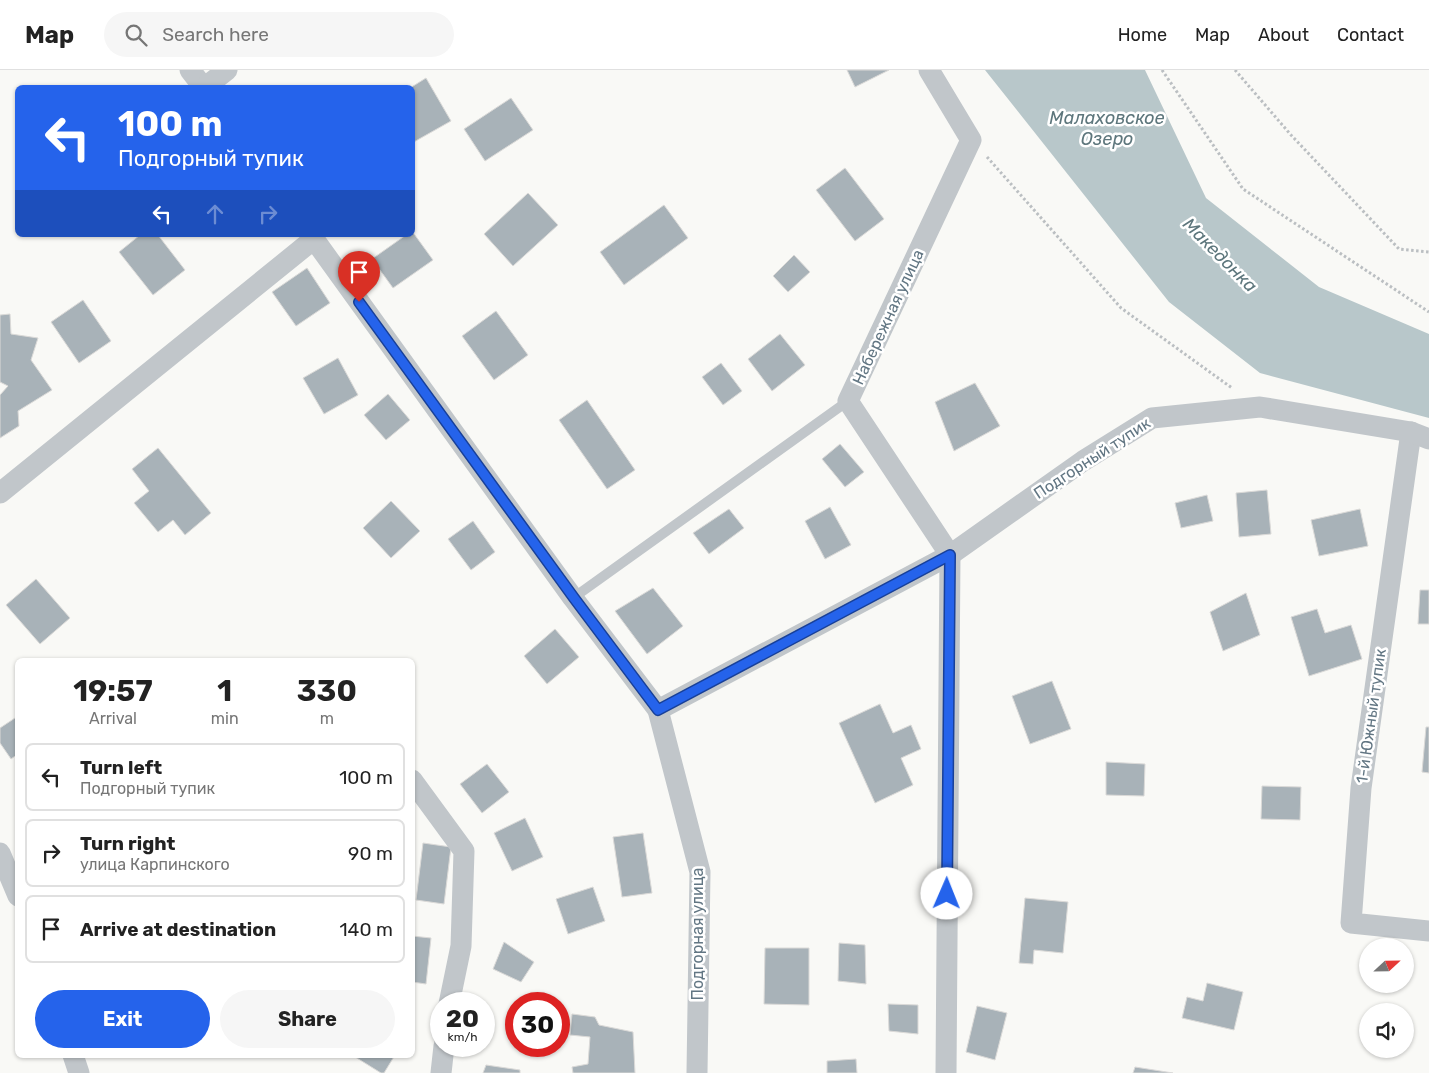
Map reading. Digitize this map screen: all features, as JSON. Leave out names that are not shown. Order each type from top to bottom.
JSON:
[{"type":"street","points":[[190,70],[202,85]]},
{"type":"street","points":[[208,85],[227,70]]},
{"type":"street","points":[[929,70],[971,140]]},
{"type":"street","name":"Набережная улица","points":[[950,555],[848,401],[971,140]]},
{"type":"street","points":[[0,493],[312,237],[574,598],[658,710]]},
{"type":"street","name":"Подгорный тупик","points":[[658,710],[950,555],[1082,461],[1152,418],[1260,408],[1420,436]]},
{"type":"street","name":"1-й Южный тупик","points":[[1420,436],[1361,788],[1351,923],[1429,931]]},
{"type":"street","points":[[946,1073],[950,555]]},
{"type":"street","name":"Подгорная улица","points":[[658,710],[700,872],[697,1073]]},
{"type":"street","points":[[415,784],[464,851],[461,946],[451,992]]},
{"type":"street","points":[[0,853],[15,889]]},
{"type":"street","points":[[441,1073],[443,1057]]},
{"type":"street","points":[[74,1058],[79,1073]]},
{"type":"lane","points":[[574,598],[848,401]]},
{"type":"path","points":[[1162,70],[1243,188],[1429,312]]},
{"type":"path","points":[[1234,70],[1399,249],[1429,252]]},
{"type":"path","points":[[971,140],[1121,308],[1260,408]]},
{"type":"water","name":"Малаховское Озеро","points":[[985,70],[1145,70],[1206,198],[1319,287],[1429,334],[1429,418],[1260,373],[1169,302]]},
{"type":"building","points":[[847,70],[889,70],[855,87]]},
{"type":"building","points":[[426,78],[451,121],[415,141],[415,85]]},
{"type":"building","points":[[511,98],[533,130],[485,161],[464,129]]},
{"type":"building","points":[[845,168],[884,219],[855,241],[816,190]]},
{"type":"building","points":[[528,193],[558,225],[513,266],[484,234]]},
{"type":"building","points":[[664,205],[688,238],[624,285],[600,252]]},
{"type":"building","points":[[415,235],[433,260],[393,288],[372,259],[403,237],[415,237]]},
{"type":"building","points":[[138,237],[160,237],[185,270],[153,295],[119,252]]},
{"type":"building","points":[[794,255],[810,272],[788,292],[773,276]]},
{"type":"building","points":[[307,268],[330,303],[296,326],[272,292]]},
{"type":"building","points":[[83,300],[111,341],[79,363],[51,322]]},
{"type":"building","points":[[496,311],[528,355],[494,380],[462,336]]},
{"type":"building","points":[[10,314],[11,334],[38,338],[31,360],[52,390],[18,411],[19,426],[0,438],[0,395],[8,386],[0,382],[0,315]]},
{"type":"building","points":[[780,334],[805,365],[772,391],[748,359]]},
{"type":"building","points":[[338,358],[358,395],[324,414],[303,378]]},
{"type":"building","points":[[721,363],[742,391],[723,405],[702,377]]},
{"type":"building","points":[[975,383],[1000,426],[954,451],[935,402]]},
{"type":"building","points":[[388,394],[410,420],[386,440],[364,415]]},
{"type":"building","points":[[587,400],[635,470],[607,489],[559,420]]},
{"type":"building","points":[[840,444],[864,472],[845,487],[822,459]]},
{"type":"building","points":[[158,448],[211,513],[185,535],[173,520],[158,532],[134,503],[149,491],[132,469]]},
{"type":"building","points":[[1267,490],[1271,534],[1239,537],[1236,493]]},
{"type":"building","points":[[1207,495],[1213,521],[1181,528],[1175,503]]},
{"type":"building","points":[[391,501],[420,531],[391,558],[363,528]]},
{"type":"building","points":[[830,507],[851,545],[825,559],[805,521]]},
{"type":"building","points":[[729,509],[744,528],[709,554],[693,533]]},
{"type":"building","points":[[1360,509],[1368,546],[1319,556],[1311,520]]},
{"type":"building","points":[[473,521],[495,552],[471,570],[448,539]]},
{"type":"building","points":[[36,579],[70,618],[40,644],[6,605]]},
{"type":"building","points":[[653,588],[683,626],[647,654],[615,611]]},
{"type":"building","points":[[1420,590],[1429,590],[1429,624],[1418,624]]},
{"type":"building","points":[[1246,593],[1260,635],[1223,651],[1210,612]]},
{"type":"building","points":[[1317,609],[1325,633],[1351,625],[1362,659],[1309,676],[1291,617]]},
{"type":"building","points":[[555,629],[579,657],[547,684],[524,656]]},
{"type":"building","points":[[1052,681],[1071,729],[1030,744],[1012,696]]},
{"type":"building","points":[[880,704],[893,733],[911,725],[921,749],[901,758],[913,785],[875,803],[839,723]]},
{"type":"building","points":[[15,718],[15,756],[11,759],[0,743],[0,728]]},
{"type":"building","points":[[1426,727],[1429,727],[1429,773],[1422,772]]},
{"type":"building","points":[[1106,762],[1145,764],[1144,796],[1106,795]]},
{"type":"building","points":[[487,764],[509,792],[482,813],[460,784]]},
{"type":"building","points":[[1262,786],[1301,787],[1300,820],[1261,819]]},
{"type":"building","points":[[525,818],[543,857],[512,871],[494,833]]},
{"type":"building","points":[[643,833],[652,893],[622,897],[613,837]]},
{"type":"building","points":[[423,843],[451,847],[444,904],[416,900]]},
{"type":"building","points":[[593,887],[605,921],[568,934],[556,899]]},
{"type":"building","points":[[1025,898],[1068,902],[1063,953],[1034,950],[1033,964],[1019,963]]},
{"type":"building","points":[[415,936],[431,938],[426,984],[415,982]]},
{"type":"building","points":[[504,942],[534,962],[521,982],[493,969]]},
{"type":"building","points":[[839,943],[865,945],[866,984],[838,981]]},
{"type":"building","points":[[765,948],[809,948],[809,1005],[764,1004]]},
{"type":"building","points":[[1207,983],[1243,992],[1234,1030],[1182,1018],[1187,997],[1203,1001]]},
{"type":"building","points":[[888,1004],[918,1005],[918,1034],[889,1031]]},
{"type":"building","points":[[977,1006],[1007,1013],[995,1060],[966,1052]]},
{"type":"building","points":[[572,1014],[595,1017],[599,1025],[633,1032],[635,1073],[573,1073],[572,1067],[588,1064],[590,1037],[570,1035]]},
{"type":"building","points":[[357,1058],[393,1058],[384,1073]]},
{"type":"building","points":[[856,1059],[857,1073],[827,1073],[827,1061]]},
{"type":"building","points":[[486,1065],[520,1070],[520,1073],[483,1073]]},
{"type":"building","points":[[1135,1067],[1173,1073],[1133,1073]]},
{"type":"route","points":[[359,302],[574,598],[658,710],[950,555],[947,894]]},
{"type":"water label","name":"Македонка","points":[[1220,255]]}]
